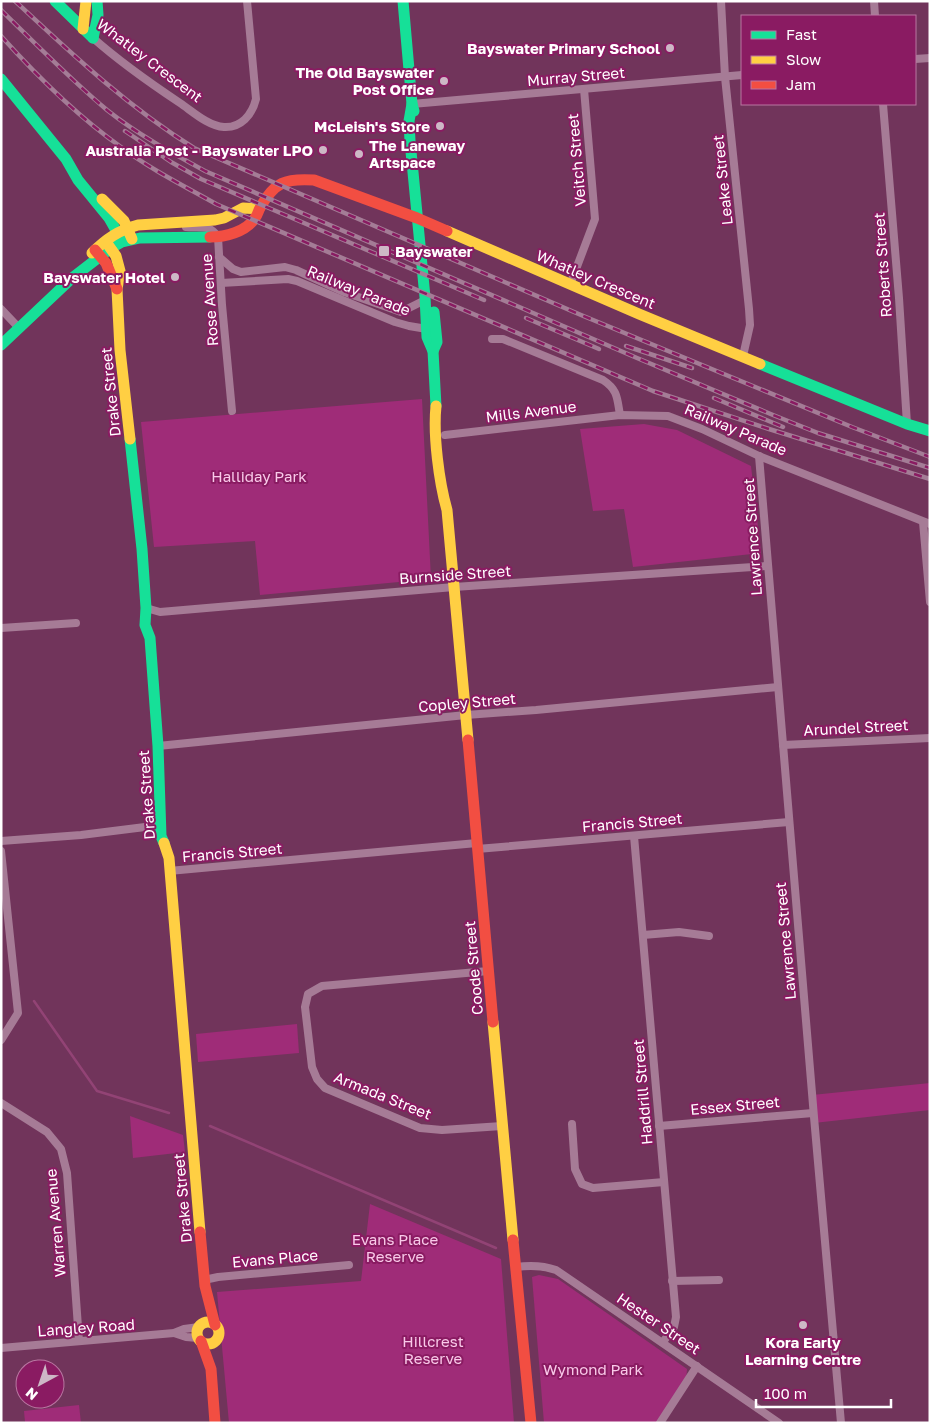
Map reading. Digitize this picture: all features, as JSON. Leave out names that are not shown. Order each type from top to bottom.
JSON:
[{"type":"main road","name":"Whatley Crescent","points":[[54,1],[93,38]]},
{"type":"main road","points":[[83,29],[86,1]]},
{"type":"main road","points":[[93,38],[98,15],[97,1]]},
{"type":"main road","points":[[403,1],[412,104],[409,121],[422,220]]},
{"type":"main road","points":[[1,79],[66,159],[76,165],[102,199],[125,220],[125,235]]},
{"type":"main road","name":"Coode Street","points":[[412,104],[417,120],[424,198],[422,220],[427,337],[433,351],[438,400],[444,417],[450,493],[448,510],[454,587],[530,1423]]},
{"type":"main road","name":"Whatley Crescent","points":[[218,237],[245,228],[256,218],[258,209],[274,187],[286,181],[296,179],[314,180],[422,220],[570,285],[930,432]]},
{"type":"main road","points":[[1,345],[108,244],[141,224],[214,220],[229,217],[244,207],[258,209]]},
{"type":"main road","name":"Coode Street","points":[[422,220],[436,342],[433,351]]},
{"type":"main road","points":[[125,235],[218,237]]},
{"type":"main road","name":"Drake Street","points":[[108,244],[116,256],[120,271],[117,289],[122,368],[142,549],[146,608],[145,625],[150,638],[158,746],[161,836],[169,858],[204,1280],[207,1298],[218,1333],[211,1369]]},
{"type":"main road","name":"Drake Street","points":[[97,254],[110,271],[117,289]]},
{"type":"main road","name":"Coode Street","points":[[438,400],[435,418],[440,477],[442,493],[448,510]]},
{"type":"main road","name":"Drake Street","points":[[207,1298],[200,1332],[211,1369],[215,1423]]},
{"type":"main road","points":[[215,1325],[208,1322],[200,1332],[211,1343],[216,1339]]},
{"type":"street","name":"Whatley Crescent","points":[[93,38],[150,83],[210,122],[224,127],[236,125],[248,117],[254,108],[256,99],[247,1]]},
{"type":"street","name":"Leake Street","points":[[721,1],[725,77],[750,325],[743,356]]},
{"type":"street","points":[[874,1],[875,15]]},
{"type":"street","points":[[916,59],[930,58]]},
{"type":"street","name":"Murray Street","points":[[412,104],[741,75]]},
{"type":"street","name":"Veitch Street","points":[[570,285],[595,219],[584,89]]},
{"type":"street","name":"Roberts Street","points":[[883,105],[907,424]]},
{"type":"street","name":"Rose Avenue","points":[[176,221],[182,227],[208,227],[214,230],[218,237],[232,411]]},
{"type":"street","name":"Railway Parade","points":[[219,257],[233,269],[241,272],[285,267],[296,270],[344,292],[401,312],[425,300]]},
{"type":"street","name":"Railway Parade","points":[[221,283],[288,279],[298,281],[395,322],[427,329]]},
{"type":"street","points":[[1,309],[19,328]]},
{"type":"street","points":[[492,339],[503,339],[603,380],[612,386],[616,392],[620,415]]},
{"type":"street","name":"Railway Parade","points":[[620,415],[668,416],[702,429],[759,456],[926,523]]},
{"type":"street","name":"Mills Avenue","points":[[445,435],[620,415]]},
{"type":"street","name":"Lawrence Street","points":[[759,456],[813,1113],[841,1423]]},
{"type":"street","points":[[926,523],[930,602]]},
{"type":"street","name":"Burnside Street","points":[[146,608],[160,612],[454,587],[767,566]]},
{"type":"street","points":[[1,628],[76,623]]},
{"type":"street","name":"Copley Street","points":[[158,746],[466,715],[778,687]]},
{"type":"street","name":"Arundel Street","points":[[783,745],[930,738]]},
{"type":"street","name":"Francis Street","points":[[169,871],[477,846],[634,836],[789,822]]},
{"type":"street","points":[[1,841],[81,835],[161,825]]},
{"type":"street","name":"Haddrill Street","points":[[634,836],[675,1322],[663,1342]]},
{"type":"street","points":[[1,851],[18,1013],[1,1040]]},
{"type":"street","points":[[643,935],[679,932],[709,936]]},
{"type":"street","name":"Armada Street","points":[[488,971],[322,986],[308,994],[305,1007],[312,1067],[317,1079],[324,1088],[426,1129],[442,1130],[502,1126]]},
{"type":"street","name":"Warren Avenue","points":[[1,1103],[47,1132],[61,1150],[67,1174],[79,1341]]},
{"type":"street","name":"Essex Street","points":[[659,1126],[813,1113]]},
{"type":"street","points":[[572,1124],[575,1169],[582,1184],[593,1188],[664,1182]]},
{"type":"street","name":"Evans Place","points":[[204,1280],[218,1277],[349,1265]]},
{"type":"street","name":"Hester Street","points":[[516,1267],[539,1265],[556,1270],[779,1423]]},
{"type":"street","points":[[672,1281],[719,1280]]},
{"type":"street","name":"Langley Road","points":[[1,1348],[174,1334],[186,1337],[200,1332]]},
{"type":"street","points":[[660,1423],[698,1366]]},
{"type":"green space","name":"Halliday Park","points":[[422,399],[431,579],[260,595],[255,541],[154,547],[141,422]]},
{"type":"green space","points":[[644,424],[677,430],[751,466],[761,553],[633,567],[624,509],[593,511],[580,429]]},
{"type":"green space","points":[[297,1024],[299,1053],[198,1062],[196,1034]]},
{"type":"green space","points":[[930,1083],[930,1110],[814,1123],[812,1095]]},
{"type":"green space","points":[[130,1116],[183,1135],[185,1152],[133,1158]]},
{"type":"green space","name":"Hillcrest Reserve","points":[[370,1204],[501,1259],[514,1423],[229,1423],[217,1292],[361,1281]]},
{"type":"green space","name":"Wymond Park","points":[[539,1275],[558,1279],[687,1369],[686,1381],[658,1423],[544,1423],[532,1277]]},
{"type":"green space","points":[[79,1405],[81,1423],[25,1422],[24,1411],[65,1409],[65,1407]]},
{"type":"waterway","points":[[34,1001],[97,1091],[169,1113]]},
{"type":"waterway","points":[[210,1126],[496,1248]]},
{"type":"railway","points":[[15,1],[79,60],[123,97],[169,132],[194,148],[581,315],[852,427],[930,457]]},
{"type":"railway","points":[[1,10],[66,74],[118,119],[205,171],[773,415],[818,433],[930,468]]},
{"type":"railway","points":[[1,36],[58,95],[105,135],[144,163],[216,204],[653,391],[930,479]]},
{"type":"railway","points":[[125,131],[171,162],[201,179],[484,300]]},
{"type":"railway","points":[[526,318],[599,349]]},
{"type":"railway","points":[[626,346],[692,368]]},
{"type":"railway","points":[[714,398],[783,427]]},
{"type":"traffic: fast","points":[[55,1],[93,38]]},
{"type":"traffic: fast","points":[[93,38],[98,15],[97,1]]},
{"type":"traffic: fast","points":[[403,1],[414,111]]},
{"type":"traffic: fast","points":[[1,79],[66,159],[78,180],[109,218],[121,239]]},
{"type":"traffic: fast","points":[[412,104],[409,121],[410,141],[427,337],[433,351],[436,406]]},
{"type":"traffic: fast","points":[[1,345],[72,278],[111,248],[122,242],[140,238],[210,237]]},
{"type":"traffic: fast","points":[[433,351],[437,342],[434,312]]},
{"type":"traffic: fast","points":[[760,364],[907,424],[930,431]]},
{"type":"traffic: fast","points":[[130,439],[142,549],[146,608],[145,625],[150,638],[158,746],[161,836],[164,843]]},
{"type":"traffic: slow","points":[[83,29],[86,1]]},
{"type":"traffic: slow","points":[[102,199],[124,221],[132,239]]},
{"type":"traffic: slow","points":[[92,253],[113,236],[138,225],[215,220],[224,218],[243,208],[259,209]]},
{"type":"traffic: slow","points":[[447,231],[760,364]]},
{"type":"traffic: slow","points":[[106,242],[116,256],[120,271],[117,289],[120,350],[130,439]]},
{"type":"traffic: slow","points":[[436,406],[437,458],[447,510],[468,740]]},
{"type":"traffic: slow","points":[[164,843],[169,858],[200,1232]]},
{"type":"traffic: slow","points":[[493,1022],[513,1240]]},
{"type":"traffic: slow","points":[[208,1322],[216,1325],[219,1333],[216,1341],[208,1344],[200,1341],[197,1333],[200,1325],[208,1322]]},
{"type":"traffic: jam","points":[[210,237],[228,235],[246,227],[256,217],[270,192],[288,181],[296,180],[314,180],[447,231]]},
{"type":"traffic: jam","points":[[95,250],[106,263],[117,289]]},
{"type":"traffic: jam","points":[[468,740],[493,1022]]},
{"type":"traffic: jam","points":[[200,1232],[205,1286],[215,1325]]},
{"type":"traffic: jam","points":[[513,1240],[531,1423]]},
{"type":"traffic: jam","points":[[201,1341],[211,1369],[215,1423]]},
{"type":"place","name":"Bayswater Primary School","points":[[670,48]]},
{"type":"place","name":"The Old Bayswater Post Office","points":[[444,81]]},
{"type":"place","name":"McLeish's Store","points":[[440,126]]},
{"type":"place","name":"Australia Post - Bayswater LPO","points":[[323,150]]},
{"type":"place","name":"The Laneway Artspace","points":[[359,154]]},
{"type":"place","name":"Bayswater","points":[[384,251]]},
{"type":"place","name":"Bayswater Hotel","points":[[175,277]]},
{"type":"place","name":"Kora Early Learning Centre","points":[[803,1325]]},
{"type":"park label","name":"Evans Place Reserve","points":[[395,1248]]}]
